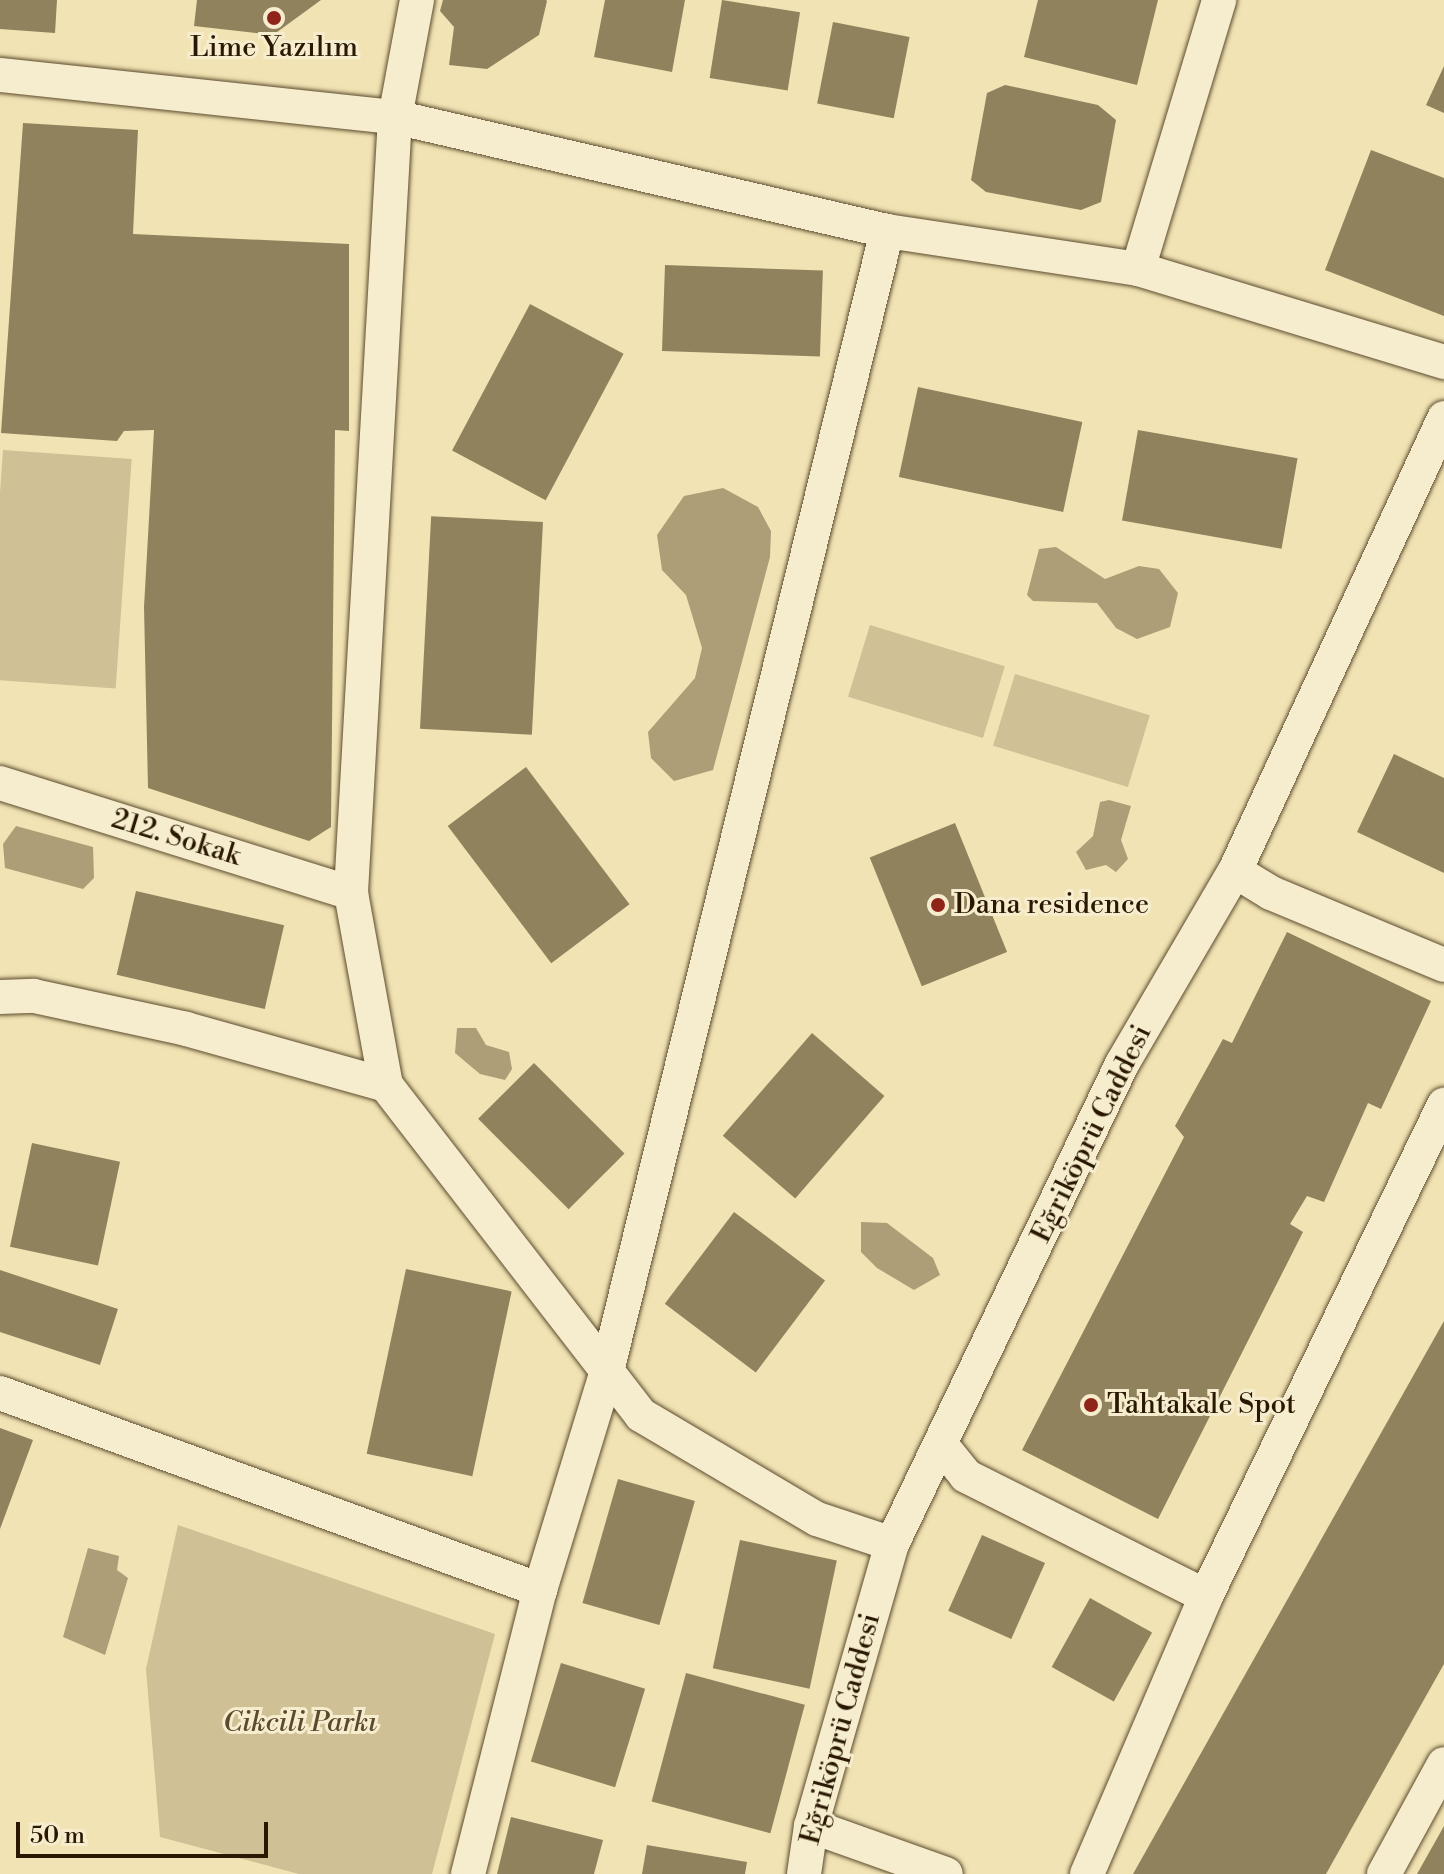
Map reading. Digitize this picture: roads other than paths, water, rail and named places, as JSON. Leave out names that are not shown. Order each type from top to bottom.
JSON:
[{"type":"street","points":[[417,0],[395,117],[351,893],[386,1085],[641,1415],[817,1519],[892,1544]]},
{"type":"street","points":[[1138,269],[1219,0]]},
{"type":"street","points":[[0,75],[395,117],[887,231],[1138,269],[1444,362]]},
{"type":"street","points":[[468,1874],[540,1590],[607,1371],[887,231]]},
{"type":"street","name":"Eğriköprü Caddesi","points":[[804,1874],[811,1826],[892,1544],[942,1446],[1122,1064],[1235,871],[1444,418]]},
{"type":"street","name":"212. Sokak","points":[[0,783],[351,893]]},
{"type":"street","points":[[1235,871],[1444,965]]},
{"type":"street","points":[[0,997],[34,996],[186,1029],[386,1085]]},
{"type":"street","points":[[1087,1874],[1206,1596],[1444,1105]]},
{"type":"street","points":[[0,1393],[540,1590]]},
{"type":"street","points":[[942,1446],[966,1476],[1206,1596]]},
{"type":"street","points":[[1384,1874],[1444,1764]]},
{"type":"street","points":[[811,1826],[946,1874]]},
{"type":"place","name":"Lime Yazılım","points":[[274,18]]},
{"type":"place","name":"Dana residence","points":[[938,905]]},
{"type":"place","name":"Tahtakale Spot","points":[[1091,1405]]},
{"type":"park label","name":"Cikcili Parkı","points":[[300,1723]]}]
